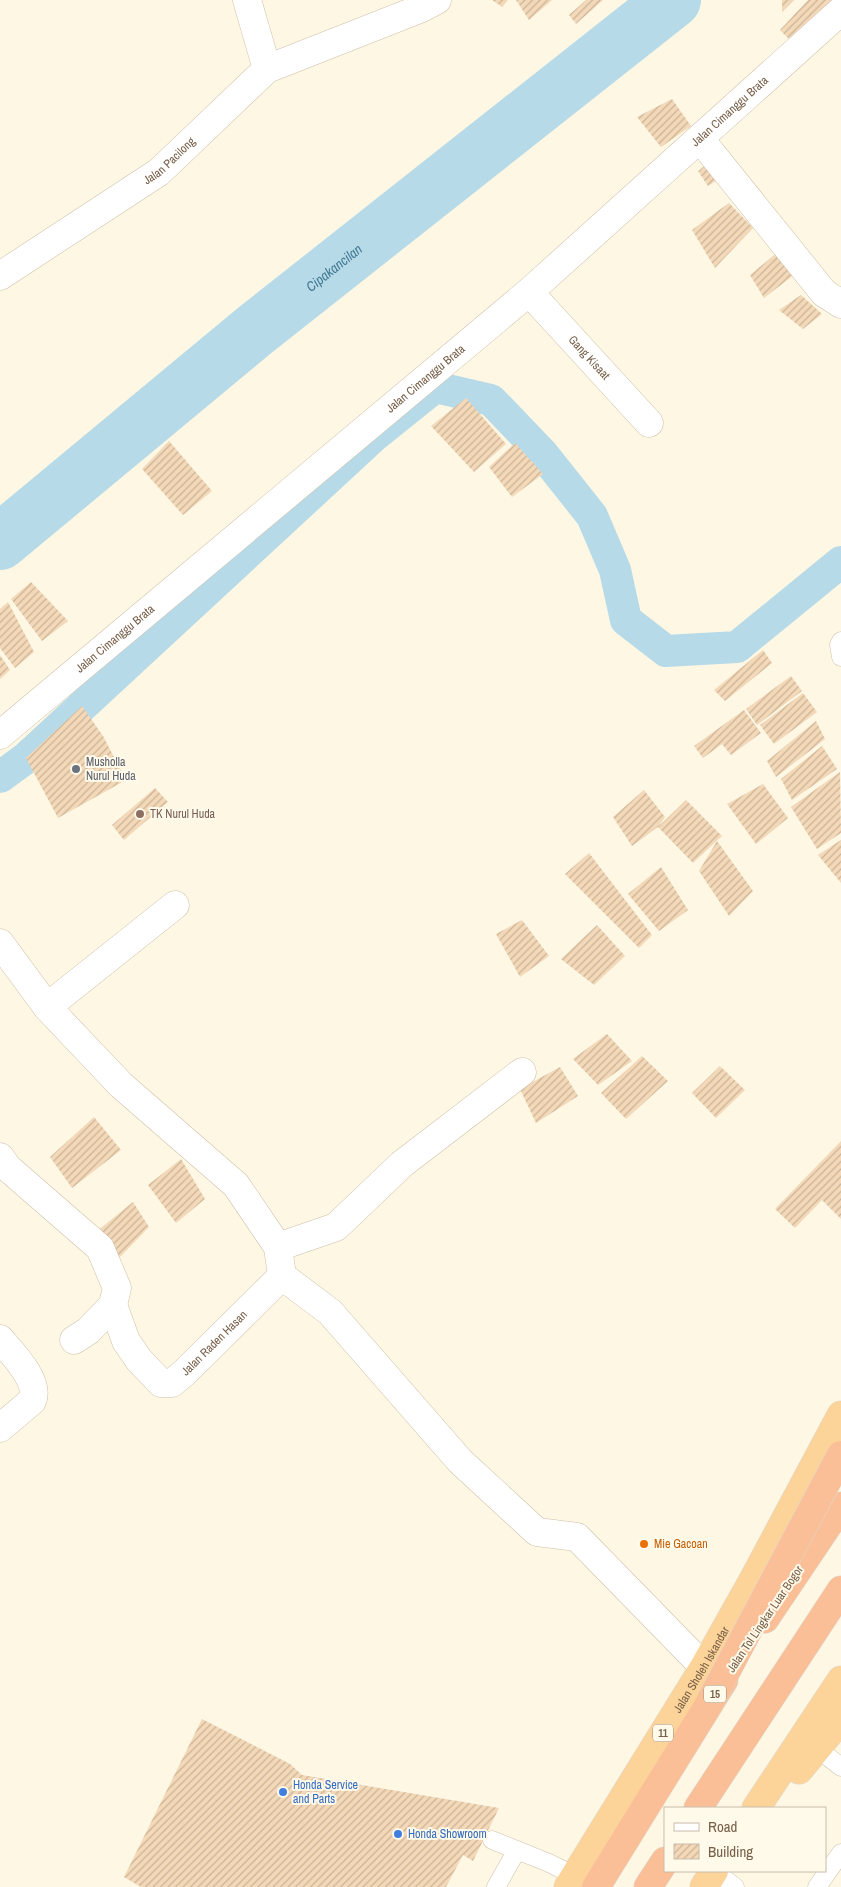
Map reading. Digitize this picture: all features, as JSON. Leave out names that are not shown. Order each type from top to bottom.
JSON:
[{"type":"highway","name":"Jalan Sholeh Iskandar","points":[[580,1883],[754,1578],[841,1415]]},
{"type":"highway","points":[[711,1700],[841,1455]]},
{"type":"highway","name":"Jalan Sholeh Iskandar","points":[[754,1578],[841,1479]]},
{"type":"highway","name":"Jalan Tol Lingkar Luar Bogor","points":[[580,1883],[711,1700],[841,1506]]},
{"type":"highway","points":[[702,1803],[841,1590]]},
{"type":"highway","points":[[702,1803],[841,1625]]},
{"type":"highway","points":[[757,1807],[841,1680]]},
{"type":"highway","points":[[765,1807],[818,1749],[841,1719]]},
{"type":"highway","points":[[648,1887],[664,1863]]},
{"type":"highway","points":[[704,1887],[713,1872]]},
{"type":"street","points":[[247,0],[267,69],[422,8],[437,0]]},
{"type":"street","name":"Jalan Cimanggu Brata","points":[[0,735],[529,292],[841,11]]},
{"type":"street","name":"Jalan Pacilong","points":[[0,276],[159,172],[267,69]]},
{"type":"street","points":[[700,139],[824,293],[841,304]]},
{"type":"street","name":"Gang Kisaat","points":[[529,292],[649,423]]},
{"type":"street","points":[[47,1007],[175,905]]},
{"type":"street","points":[[0,943],[47,1007],[121,1085],[236,1186],[278,1247],[282,1276],[330,1312],[460,1461],[537,1532],[578,1537],[704,1667]]},
{"type":"street","points":[[278,1247],[336,1227],[402,1164],[522,1072]]},
{"type":"street","points":[[0,1157],[8,1168],[100,1248],[117,1288],[113,1306],[88,1331],[74,1340]]},
{"type":"street","name":"Jalan Raden Hasan","points":[[113,1306],[126,1341],[139,1360],[161,1383],[172,1383],[186,1372],[282,1276]]},
{"type":"street","points":[[0,1428],[32,1401],[34,1395],[33,1387],[26,1372],[8,1348]]},
{"type":"lane","points":[[841,641],[839,645],[841,657]]},
{"type":"lane","points":[[818,1749],[841,1767]]},
{"type":"lane","points":[[492,1840],[549,1863],[580,1883]]},
{"type":"lane","points":[[497,1887],[517,1850]]},
{"type":"lane","points":[[817,1887],[841,1853]]},
{"type":"lane","points":[[715,1872],[735,1887]]},
{"type":"building","points":[[492,0],[508,0],[502,7]]},
{"type":"building","points":[[516,0],[552,0],[529,20]]},
{"type":"building","points":[[586,0],[603,0],[576,24],[569,15]]},
{"type":"building","points":[[782,0],[794,0],[782,12]]},
{"type":"building","points":[[808,0],[841,0],[793,43],[780,30]]},
{"type":"building","points":[[672,99],[691,126],[661,147],[637,117]]},
{"type":"building","points":[[707,164],[721,178],[708,186],[698,171]]},
{"type":"building","points":[[729,203],[753,228],[715,268],[692,230]]},
{"type":"building","points":[[778,252],[795,274],[764,298],[750,275]]},
{"type":"building","points":[[801,295],[822,314],[803,329],[779,310]]},
{"type":"building","points":[[466,398],[506,444],[474,472],[431,426]]},
{"type":"building","points":[[169,441],[212,491],[183,515],[142,469]]},
{"type":"building","points":[[515,443],[543,474],[512,497],[489,467]]},
{"type":"building","points":[[31,582],[68,621],[42,641],[11,599]]},
{"type":"building","points":[[8,602],[34,652],[15,668],[0,648],[0,609]]},
{"type":"building","points":[[763,650],[772,663],[725,701],[714,690]]},
{"type":"building","points":[[0,655],[10,670],[0,679]]},
{"type":"building","points":[[791,676],[802,691],[757,725],[746,709]]},
{"type":"building","points":[[803,693],[817,712],[774,744],[760,725]]},
{"type":"building","name":"Musholla Nurul Huda","points":[[82,706],[103,736],[126,780],[58,818],[26,758]]},
{"type":"building","points":[[744,710],[761,733],[731,755],[722,744],[703,758],[694,746]]},
{"type":"building","points":[[816,721],[825,739],[776,777],[767,761]]},
{"type":"building","points":[[822,746],[837,769],[792,800],[781,779]]},
{"type":"building","points":[[840,772],[841,833],[817,849],[791,807]]},
{"type":"building","points":[[763,784],[788,818],[756,844],[727,804]]},
{"type":"building","name":"TK Nurul Huda","points":[[155,788],[168,802],[124,840],[112,825]]},
{"type":"building","points":[[644,790],[665,817],[658,827],[632,846],[613,817]]},
{"type":"building","points":[[686,800],[722,836],[693,863],[658,827]]},
{"type":"building","points":[[841,840],[841,883],[818,855]]},
{"type":"building","points":[[717,841],[753,891],[729,916],[699,871]]},
{"type":"building","points":[[589,853],[652,935],[639,948],[565,874]]},
{"type":"building","points":[[661,867],[688,910],[659,931],[628,894]]},
{"type":"building","points":[[522,920],[549,956],[520,977],[496,934]]},
{"type":"building","points":[[597,925],[625,956],[594,985],[561,959]]},
{"type":"building","points":[[607,1034],[632,1061],[598,1085],[573,1059]]},
{"type":"building","points":[[642,1056],[668,1081],[626,1119],[601,1093]]},
{"type":"building","points":[[720,1066],[745,1090],[716,1118],[692,1093]]},
{"type":"building","points":[[560,1067],[578,1096],[536,1123],[520,1089]]},
{"type":"building","points":[[94,1117],[121,1150],[72,1188],[50,1157]]},
{"type":"building","points":[[841,1141],[841,1219],[822,1200],[795,1228],[775,1209]]},
{"type":"building","points":[[181,1159],[205,1199],[176,1223],[148,1185]]},
{"type":"building","points":[[133,1202],[149,1227],[119,1258],[96,1232]]},
{"type":"building","name":"Honda Service and Parts","points":[[202,1719],[290,1764],[302,1775],[499,1808],[473,1861],[463,1855],[446,1887],[141,1887],[124,1877]]},
{"type":"waterway","name":"Cipakancilan","points":[[0,542],[254,331],[673,0]]},
{"type":"waterway","points":[[0,777],[26,758],[374,436],[435,387],[491,400],[542,453],[592,516],[615,570],[626,620],[666,651],[737,647],[841,562]]},
{"type":"place","name":"Musholla Nurul Huda","points":[[76,769]]},
{"type":"place","name":"TK Nurul Huda","points":[[140,814]]},
{"type":"place","name":"Mie Gacoan","points":[[644,1544]]},
{"type":"place","name":"Honda Service and Parts","points":[[283,1792]]},
{"type":"place","name":"Honda Showroom","points":[[398,1834]]}]
